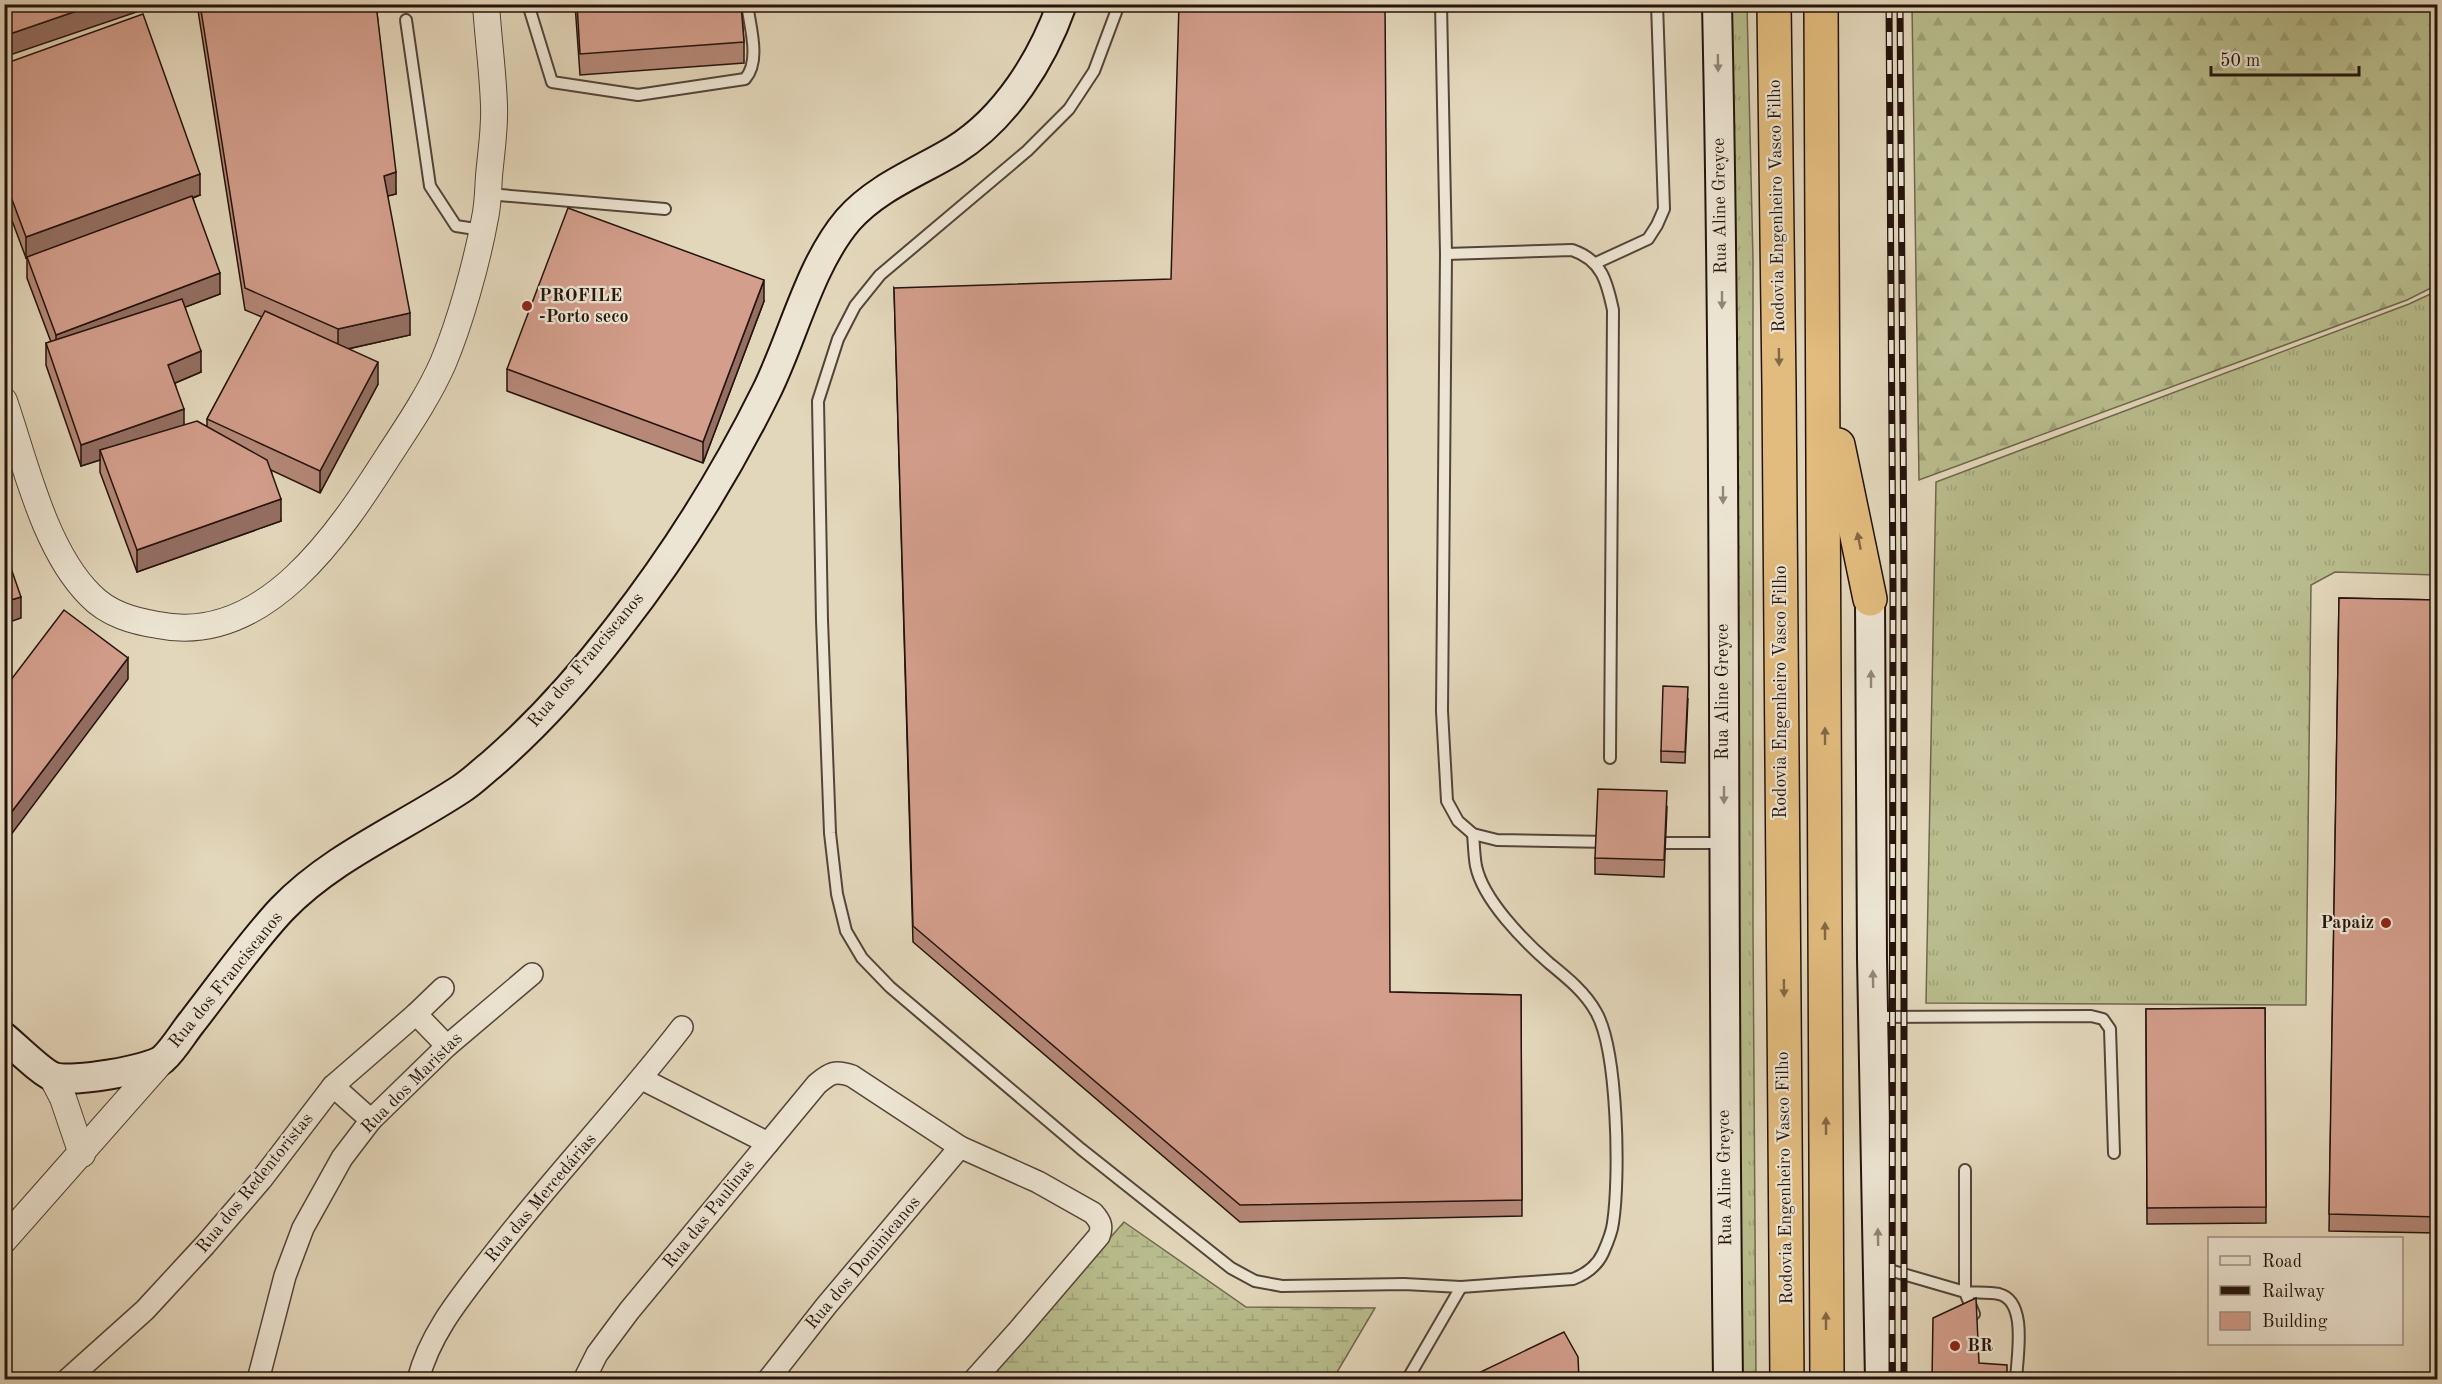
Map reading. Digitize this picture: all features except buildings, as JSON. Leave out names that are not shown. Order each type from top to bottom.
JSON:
[{"type":"highway","name":"Rodovia Engenheiro Vasco Filho","points":[[1774,4],[1786,1380]]},
{"type":"highway","points":[[1821,4],[1827,1380]]},
{"type":"highway","points":[[1824,360],[1840,458],[1870,598]]},
{"type":"main road","name":"Rua dos Franciscanos","points":[[161,1062],[283,908],[329,870],[465,787],[517,742],[568,687],[624,619],[672,552],[724,471],[768,389],[795,320],[828,249],[849,219],[875,196],[954,150],[983,130],[1029,72],[1049,39],[1062,4]]},
{"type":"main road","name":"Rua Aline Greyce","points":[[1717,4],[1721,227],[1724,1091],[1728,1380]]},
{"type":"main road","points":[[1870,598],[1873,1017],[1880,1380]]},
{"type":"main road","points":[[4,1037],[52,1077],[104,1076],[161,1062]]},
{"type":"street","points":[[4,400],[50,536],[74,575],[90,595],[110,611],[142,622],[173,628],[210,626],[245,613],[280,590],[306,568],[351,515],[405,430],[443,363],[483,230],[488,194],[494,108],[486,4]]},
{"type":"street","name":"Rua dos Maristas","points":[[258,1380],[285,1276],[303,1228],[342,1158],[371,1120],[447,1046],[532,974]]},
{"type":"street","name":"Rua dos Redentoristas","points":[[67,1380],[145,1310],[205,1245],[261,1180],[333,1086],[443,988]]},
{"type":"street","points":[[416,1014],[447,1046]]},
{"type":"street","name":"Rua das Mercedárias","points":[[418,1380],[424,1355],[455,1304],[516,1225],[642,1079],[682,1027]]},
{"type":"street","name":"Rua dos Franciscanos","points":[[4,1240],[161,1062]]},
{"type":"street","name":"Rua das Paulinas","points":[[584,1380],[597,1354],[629,1311],[817,1084],[830,1073],[837,1071],[852,1076],[960,1147]]},
{"type":"street","points":[[52,1077],[67,1107],[82,1154]]},
{"type":"street","points":[[642,1079],[768,1143]]},
{"type":"street","points":[[333,1086],[371,1120]]},
{"type":"street","points":[[960,1147],[1066,1197],[1093,1213],[1099,1219],[1101,1227],[1098,1236],[974,1380]]},
{"type":"street","name":"Rua dos Dominicanos","points":[[768,1380],[826,1306],[960,1147]]},
{"type":"lane","points":[[528,4],[552,82],[638,95],[745,79],[751,72],[753,62],[747,4]]},
{"type":"lane","points":[[1119,4],[1094,71],[1069,109],[1027,151],[880,275],[855,306],[838,339],[818,401],[822,620],[830,832],[837,894],[846,931],[862,958],[890,987],[1081,1149],[1232,1268],[1255,1281],[1282,1287],[1404,1284],[1461,1287],[1573,1279],[1590,1270],[1603,1254],[1613,1224],[1616,1156],[1611,1059],[1604,1029],[1586,996],[1517,933],[1491,900],[1476,868],[1473,834]]},
{"type":"lane","points":[[1441,4],[1446,254],[1443,734],[1447,801],[1458,822],[1473,834],[1497,840],[1627,843]]},
{"type":"lane","points":[[1596,263],[1647,238],[1657,225],[1664,210],[1657,4]]},
{"type":"lane","points":[[406,21],[430,186],[456,226],[483,230]]},
{"type":"lane","points":[[488,194],[665,209]]},
{"type":"lane","points":[[1446,254],[1572,250],[1596,263],[1604,273],[1608,284],[1613,310],[1610,758]]},
{"type":"lane","points":[[1639,843],[1724,843]]},
{"type":"lane","points":[[1873,1017],[2091,1016],[2103,1019],[2110,1029],[2114,1153]]},
{"type":"lane","points":[[1965,1170],[1965,1292],[1975,1318],[1976,1329]]},
{"type":"lane","points":[[1879,1267],[1965,1292],[2001,1294],[2012,1302],[2018,1315],[2016,1380]]},
{"type":"lane","points":[[1407,1380],[1461,1287]]},
{"type":"green space","points":[[1730,5],[1747,5],[1753,260],[1756,1380],[1740,1379],[1733,419],[1733,64]]},
{"type":"green space","points":[[1912,5],[2437,5],[2437,285],[2407,300],[1919,480]]},
{"type":"green space","points":[[2437,291],[2437,575],[2335,572],[2311,585],[2306,1005],[1926,1003],[1936,482],[2409,304]]},
{"type":"green space","points":[[1124,1222],[1246,1307],[1375,1308],[1333,1379],[985,1380]]},
{"type":"railway","points":[[1889,4],[1893,589],[1892,1380]]},
{"type":"railway","points":[[1900,4],[1904,569],[1904,1380]]},
{"type":"place","name":"PROFILE -Porto seco","points":[[527,306]]},
{"type":"place","name":"Papaiz","points":[[2386,923]]},
{"type":"place","name":"BR","points":[[1955,1346]]}]
